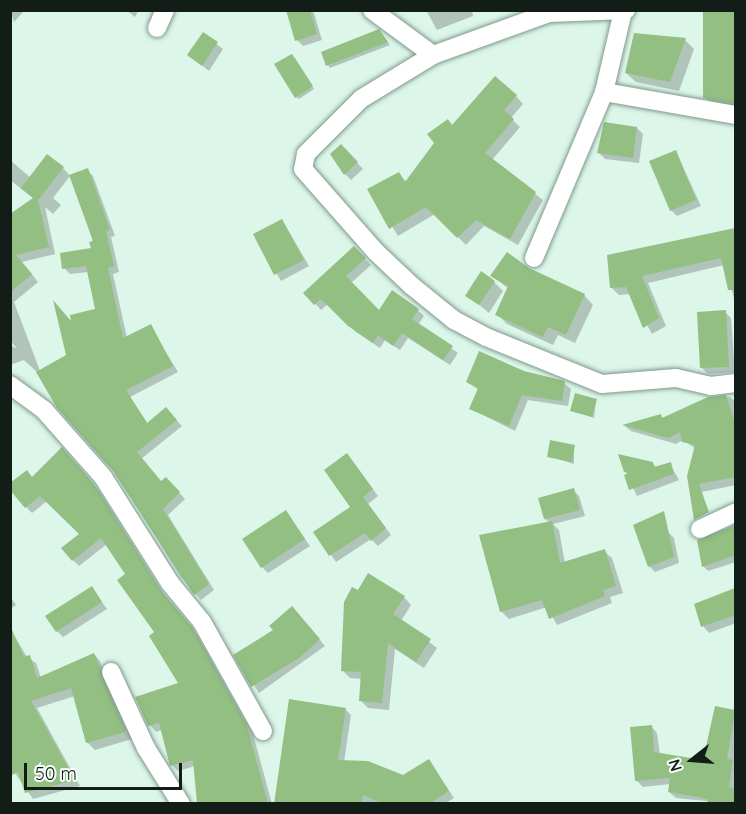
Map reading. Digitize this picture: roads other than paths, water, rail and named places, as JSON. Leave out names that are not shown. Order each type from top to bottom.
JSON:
[{"type":"street","points":[[157,28],[165,10]]},
{"type":"street","points":[[372,10],[434,55]]},
{"type":"street","points":[[534,258],[604,92],[624,11],[549,12],[434,55],[371,90],[302,160],[305,174],[376,252],[454,320],[602,384],[676,378],[711,386],[735,383]]},
{"type":"street","points":[[604,92],[735,115]]},
{"type":"street","points":[[10,385],[44,410],[103,477],[170,583],[202,622],[264,730]]},
{"type":"street","points":[[700,529],[735,512]]},
{"type":"street","points":[[111,672],[146,747],[181,804]]}]
